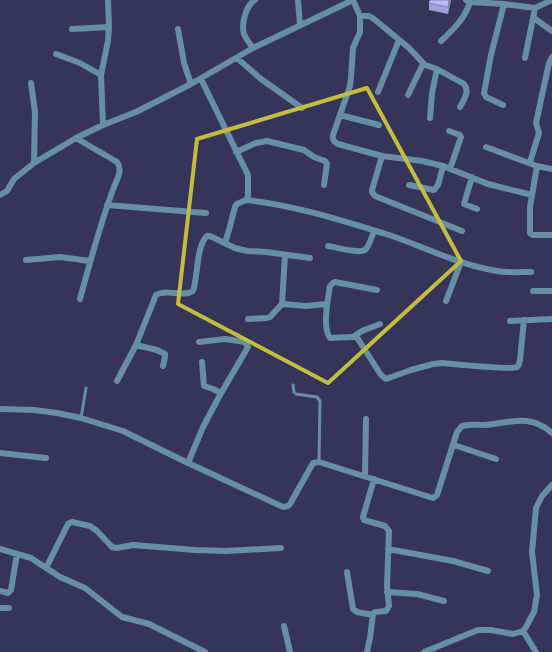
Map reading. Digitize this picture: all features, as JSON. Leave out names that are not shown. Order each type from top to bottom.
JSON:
[{"type":"street","points":[[104,125],[102,75],[108,41],[108,0]]},
{"type":"street","points":[[253,48],[248,42],[244,22],[248,7],[255,0]]},
{"type":"street","points":[[298,0],[300,25]]},
{"type":"street","points":[[0,195],[7,191],[14,179],[34,163],[76,138],[136,112],[201,79],[253,48],[353,0],[360,16],[360,32],[353,48],[351,78],[332,139],[335,143],[382,156],[443,166],[488,184],[532,195]]},
{"type":"street","points":[[441,41],[460,22],[467,11],[468,1],[535,8],[548,1]]},
{"type":"street","points":[[503,105],[486,97],[484,93],[491,55],[504,4]]},
{"type":"street","points":[[525,58],[535,8]]},
{"type":"street","points":[[360,16],[371,17],[408,48],[423,64],[437,69],[464,84],[467,94],[460,107]]},
{"type":"street","points":[[534,18],[552,32]]},
{"type":"street","points":[[72,29],[109,28]]},
{"type":"street","points":[[178,29],[184,63],[191,84]]},
{"type":"street","points":[[378,92],[399,40]]},
{"type":"street","points":[[56,54],[80,63],[102,75]]},
{"type":"street","points":[[530,162],[539,132],[536,123],[545,79],[552,57]]},
{"type":"street","points":[[238,58],[261,79],[302,108]]},
{"type":"street","points":[[408,95],[423,64]]},
{"type":"street","points":[[430,118],[432,93],[437,69]]},
{"type":"street","points":[[201,79],[236,152],[247,170],[248,196],[246,200]]},
{"type":"street","points":[[31,83],[35,112],[34,163]]},
{"type":"street","points":[[340,115],[379,125]]},
{"type":"street","points":[[449,131],[460,135],[461,138],[450,169]]},
{"type":"street","points":[[76,138],[119,164],[120,170],[107,205],[80,299]]},
{"type":"street","points":[[236,152],[267,141],[304,150],[327,164],[324,185]]},
{"type":"street","points":[[486,147],[537,166],[552,169]]},
{"type":"street","points":[[382,156],[372,190],[375,196],[462,231]]},
{"type":"street","points":[[409,184],[434,190],[438,185],[443,166]]},
{"type":"street","points":[[537,166],[530,207],[530,232],[533,235],[552,235]]},
{"type":"street","points":[[472,178],[464,204],[477,210]]},
{"type":"street","points":[[225,243],[235,207],[246,200],[267,202],[386,234],[461,262],[497,271],[531,272]]},
{"type":"street","points":[[107,205],[206,213]]},
{"type":"street","points":[[328,246],[357,252],[363,251],[367,247],[374,231]]},
{"type":"street","points":[[116,381],[136,345],[156,296],[163,292],[187,294],[193,291],[205,237],[210,236],[235,248],[248,251],[310,258]]},
{"type":"street","points":[[248,319],[270,317],[282,304],[285,255]]},
{"type":"street","points":[[26,260],[60,257],[90,261]]},
{"type":"street","points":[[446,301],[461,262]]},
{"type":"street","points":[[377,290],[333,283],[330,286],[327,304],[326,331],[328,336],[334,339],[353,337],[362,331],[380,324]]},
{"type":"street","points":[[533,290],[552,291]]},
{"type":"street","points":[[282,304],[306,306],[327,304]]},
{"type":"street","points":[[510,321],[552,319]]},
{"type":"street","points":[[353,337],[359,341],[386,379],[411,370],[442,363],[516,368],[520,360],[524,320]]},
{"type":"street","points":[[188,463],[203,427],[248,345],[243,341],[224,339],[199,342]]},
{"type":"street","points":[[136,345],[165,354],[163,366]]},
{"type":"street","points":[[202,362],[204,386],[221,393]]},
{"type":"street","points":[[0,408],[57,413],[123,431],[278,505],[286,507],[290,504],[313,463],[319,462],[433,498],[437,495],[458,429],[464,425],[485,425],[525,420],[538,423],[552,433]]},
{"type":"street","points":[[365,476],[366,419]]},
{"type":"street","points":[[454,445],[496,459]]},
{"type":"street","points":[[0,453],[46,458]]},
{"type":"street","points":[[367,652],[373,615],[375,612],[388,610],[389,606],[387,592],[389,534],[387,528],[364,520],[362,517],[374,479]]},
{"type":"street","points":[[424,652],[478,630],[513,634],[522,631],[530,621],[534,612],[537,595],[532,552],[536,508],[542,496],[552,486]]},
{"type":"street","points":[[46,568],[68,524],[72,522],[94,528],[112,547],[117,548],[134,545],[218,551],[281,548]]},
{"type":"street","points":[[0,548],[31,558],[60,577],[85,588],[122,617],[150,624],[205,652]]},
{"type":"street","points":[[388,549],[453,561],[488,571]]},
{"type":"street","points":[[0,591],[8,593],[11,590],[17,554]]},
{"type":"street","points":[[347,572],[353,609],[357,612],[373,615]]},
{"type":"street","points":[[387,592],[417,594],[444,601]]},
{"type":"street","points":[[0,608],[9,608]]},
{"type":"street","points":[[284,626],[290,652]]},
{"type":"street","points":[[522,631],[536,652]]},
{"type":"lane","points":[[294,385],[295,393],[317,397],[320,401],[319,462]]},
{"type":"lane","points":[[81,418],[86,388]]},
{"type":"highlighted area","points":[[367,88],[461,261],[328,383],[178,304],[197,139]]},
{"type":"building","points":[[430,0],[449,0],[448,7],[429,3]]}]
